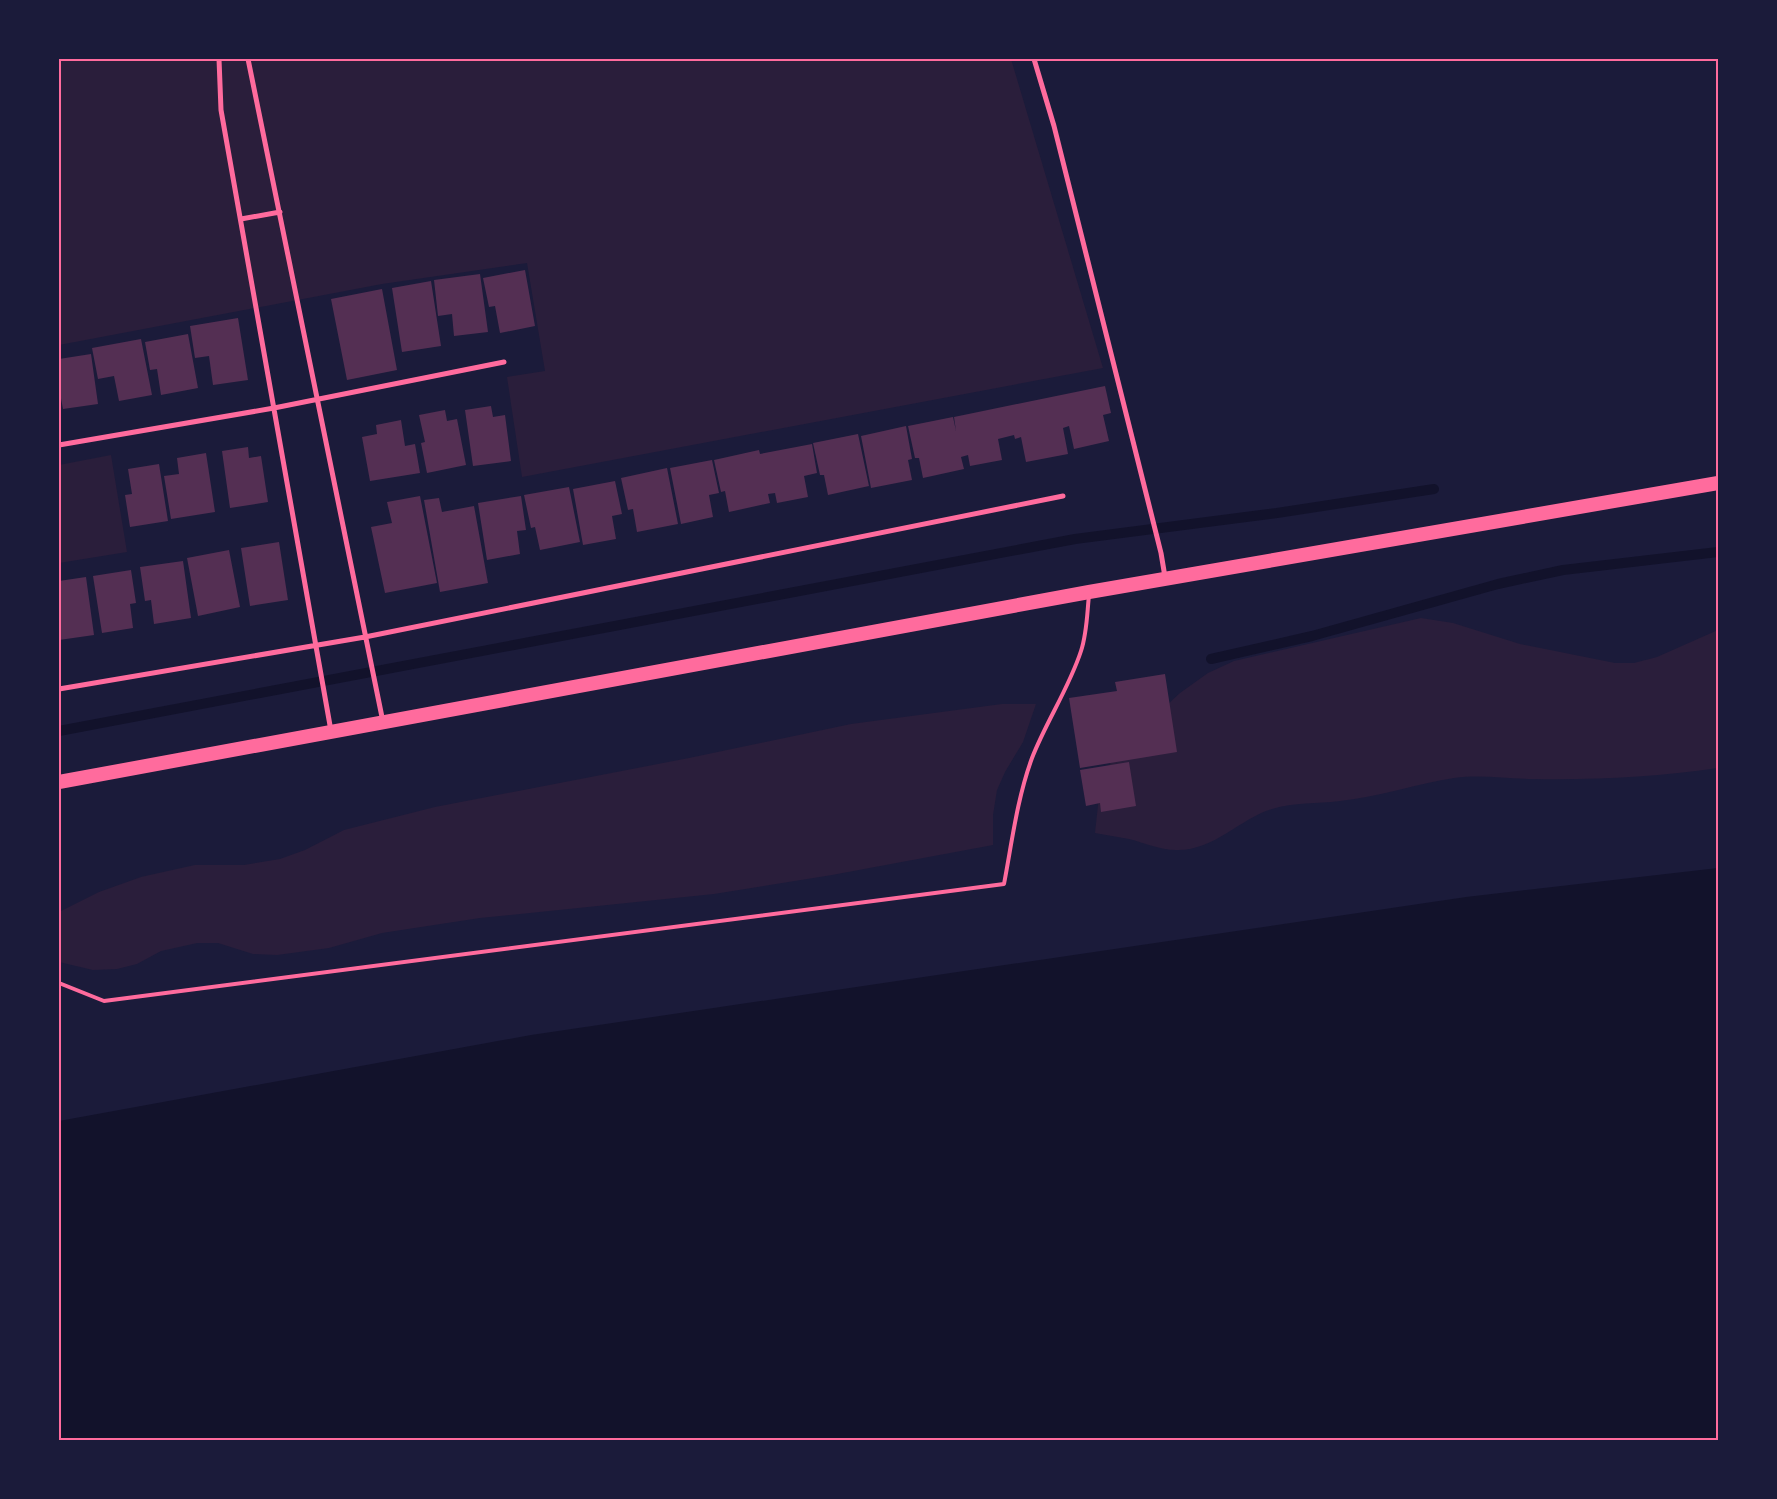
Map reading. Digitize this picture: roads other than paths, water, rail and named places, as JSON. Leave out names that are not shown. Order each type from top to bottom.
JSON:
[{"type":"highway","points":[[59,782],[1165,578],[1718,483]]},
{"type":"street","points":[[218,59],[221,110],[331,732]]},
{"type":"street","points":[[248,59],[383,723]]},
{"type":"street","points":[[1034,59],[1054,126],[1161,553],[1165,578]]},
{"type":"street","points":[[241,219],[280,212]]},
{"type":"street","points":[[59,445],[318,400],[504,362]]},
{"type":"street","points":[[59,689],[365,637],[1064,496]]},
{"type":"lane","points":[[59,983],[104,1001],[1004,884],[1018,800],[1032,758],[1082,650],[1086,632],[1089,592]]},
{"type":"waterway","points":[[59,731],[1075,539],[1277,513],[1434,489]]},
{"type":"waterway","points":[[1211,659],[1312,636],[1498,584],[1563,570],[1718,552]]}]
